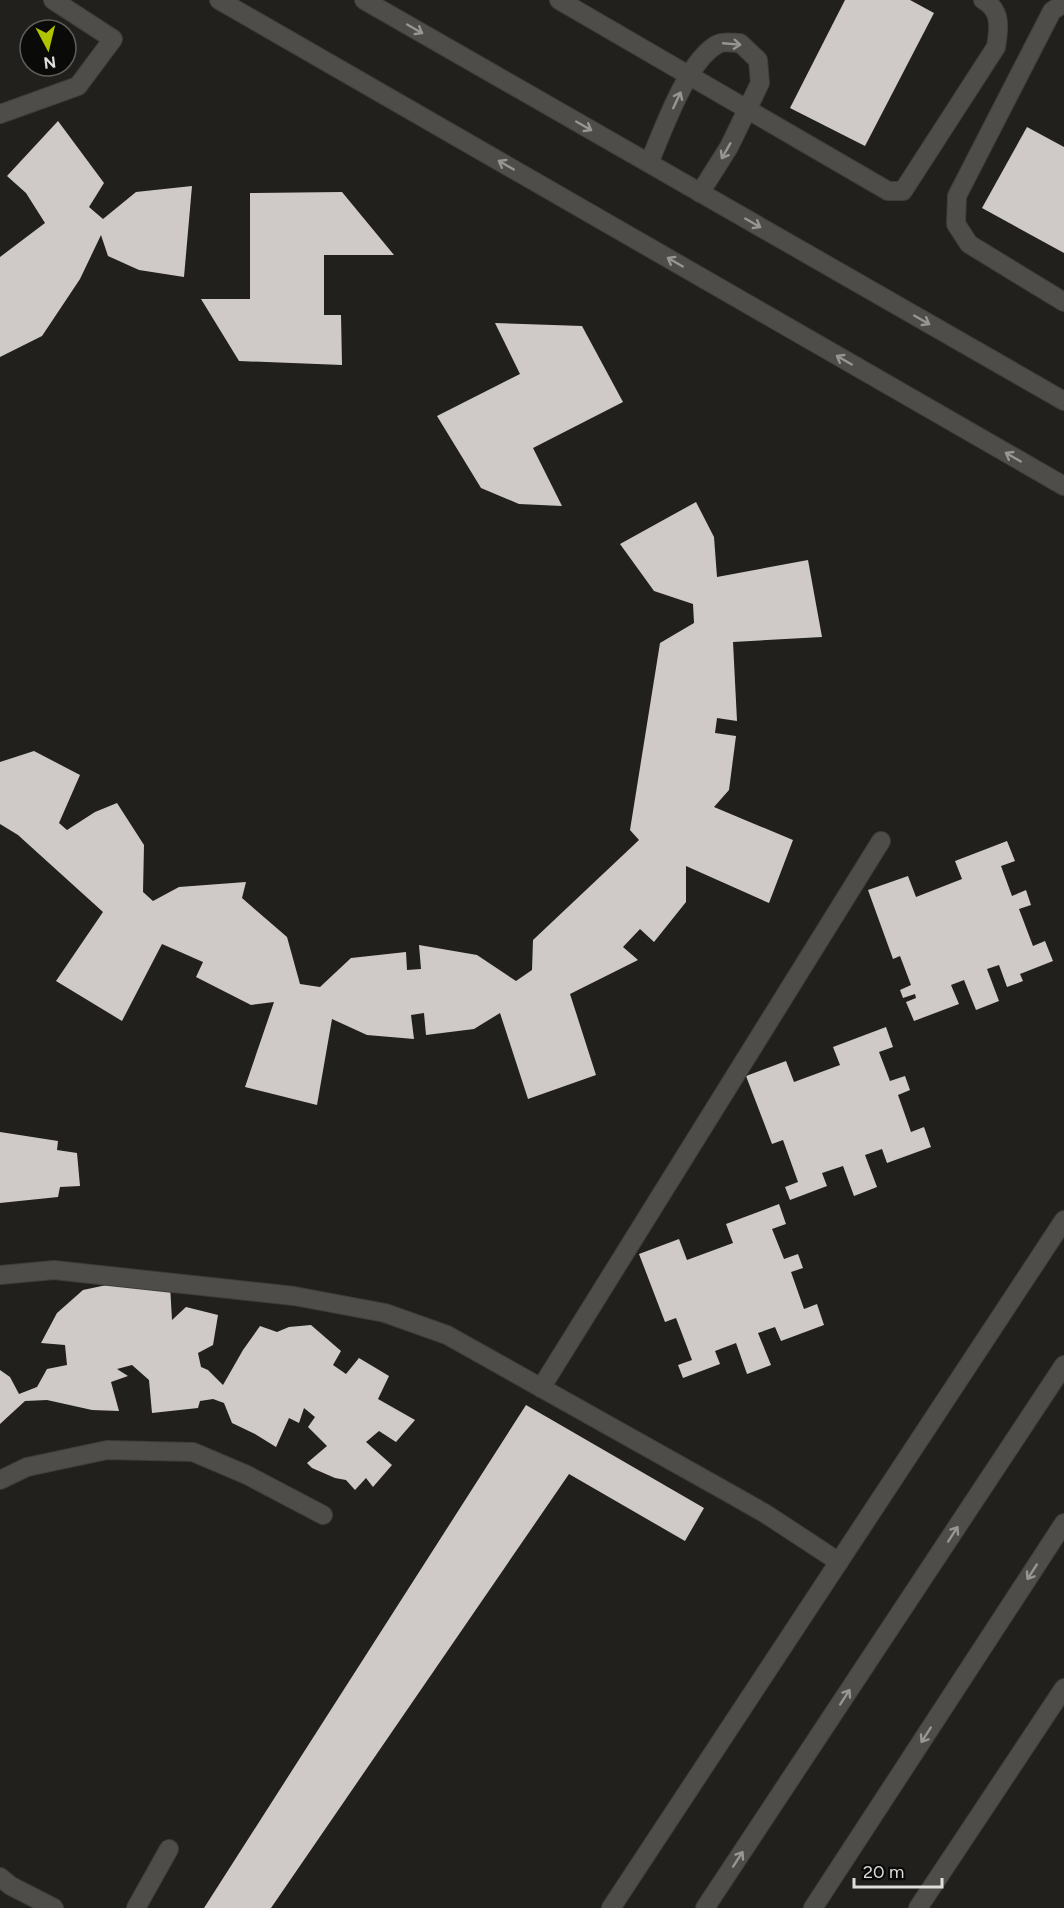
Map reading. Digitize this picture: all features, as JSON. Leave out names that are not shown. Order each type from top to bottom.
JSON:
[{"type":"street","points":[[0,114],[78,86],[113,39],[52,0]]},
{"type":"street","points":[[219,0],[1064,486]]},
{"type":"street","points":[[364,0],[389,6],[700,193],[1064,401]]},
{"type":"street","points":[[559,0],[888,190],[903,191],[996,47],[1000,23],[989,3],[983,0]]},
{"type":"street","points":[[1064,3],[1052,11],[957,196],[956,224],[969,244],[1064,302]]},
{"type":"street","points":[[649,163],[688,75],[700,58],[719,43],[740,43],[758,60],[760,83],[729,147],[700,193]]},
{"type":"street","points":[[541,1388],[881,840]]},
{"type":"street","points":[[611,1908],[1064,1220]]},
{"type":"street","points":[[0,1275],[54,1270],[294,1296],[385,1313],[447,1335],[766,1514],[839,1562]]},
{"type":"street","points":[[705,1908],[1064,1365]]},
{"type":"street","points":[[0,1480],[27,1467],[107,1450],[193,1452],[247,1475],[323,1515]]},
{"type":"street","points":[[813,1908],[1064,1523]]},
{"type":"street","points":[[918,1908],[1064,1688]]},
{"type":"street","points":[[136,1908],[169,1849]]},
{"type":"street","points":[[0,1877],[11,1886],[54,1908]]},
{"type":"building","points":[[845,0],[910,0],[934,13],[865,146],[790,108]]},
{"type":"building","points":[[58,121],[104,183],[89,207],[103,219],[136,192],[192,186],[184,277],[139,270],[108,256],[101,235],[80,279],[42,336],[0,357],[0,257],[45,223],[26,193],[7,176]]},
{"type":"building","points":[[1027,127],[1064,147],[1064,253],[982,208]]},
{"type":"building","points":[[342,192],[394,255],[324,255],[324,315],[341,315],[342,365],[239,361],[201,299],[250,299],[250,193]]},
{"type":"building","points":[[495,323],[582,326],[623,402],[533,448],[562,506],[519,504],[481,488],[437,416],[520,374]]},
{"type":"building","points":[[696,502],[714,537],[717,577],[808,560],[822,637],[733,642],[737,721],[717,718],[715,733],[736,736],[729,790],[714,807],[793,840],[769,903],[686,866],[686,902],[654,942],[640,929],[623,947],[638,960],[570,994],[596,1075],[528,1099],[500,1013],[474,1029],[426,1035],[424,1013],[411,1015],[414,1039],[367,1035],[332,1019],[317,1105],[245,1087],[274,1002],[251,1005],[196,977],[203,962],[162,944],[122,1021],[56,981],[103,912],[18,835],[0,824],[0,762],[34,751],[80,775],[59,823],[67,830],[95,812],[117,803],[144,845],[143,892],[153,901],[179,887],[246,882],[242,898],[287,937],[300,984],[320,987],[351,958],[406,952],[407,970],[421,969],[419,945],[477,955],[516,981],[532,970],[533,940],[639,840],[630,830],[660,643],[694,623],[693,604],[654,591],[620,544]]},
{"type":"building","points":[[1007,841],[1015,861],[1001,866],[1012,896],[1026,890],[1031,905],[1019,909],[1033,946],[1045,941],[1053,961],[1020,974],[1023,981],[1007,987],[999,965],[987,969],[999,1001],[976,1010],[964,980],[951,985],[959,1004],[914,1021],[906,1002],[916,998],[915,994],[903,998],[900,990],[911,985],[900,956],[893,959],[868,890],[908,876],[916,897],[962,879],[955,861]]},
{"type":"building","points":[[886,1027],[893,1047],[879,1052],[890,1081],[905,1076],[910,1090],[898,1095],[911,1132],[924,1127],[931,1147],[887,1163],[882,1149],[865,1155],[877,1187],[854,1196],[843,1166],[822,1173],[827,1186],[790,1200],[785,1187],[798,1182],[783,1140],[772,1144],[746,1076],[786,1061],[794,1082],[840,1065],[833,1047]]},
{"type":"building","points":[[0,1132],[58,1141],[57,1150],[77,1153],[80,1186],[60,1187],[58,1197],[0,1203]]},
{"type":"building","points":[[779,1204],[786,1224],[772,1229],[784,1259],[798,1254],[803,1268],[791,1272],[804,1309],[817,1304],[824,1325],[781,1341],[775,1327],[758,1333],[771,1365],[747,1374],[736,1343],[715,1351],[720,1364],[683,1378],[678,1365],[692,1360],[676,1318],[665,1322],[639,1254],[679,1239],[687,1260],[733,1243],[726,1224]]},
{"type":"building","points":[[116,1283],[170,1285],[172,1320],[186,1307],[218,1315],[213,1345],[198,1353],[201,1367],[208,1370],[223,1385],[260,1326],[277,1332],[289,1327],[311,1325],[341,1351],[333,1365],[346,1374],[359,1358],[389,1376],[378,1399],[415,1420],[396,1442],[379,1431],[366,1442],[392,1465],[373,1487],[366,1478],[355,1490],[346,1480],[312,1468],[307,1463],[327,1446],[308,1427],[315,1417],[304,1408],[299,1423],[289,1418],[276,1447],[232,1423],[224,1403],[213,1399],[200,1401],[198,1408],[152,1413],[149,1380],[132,1365],[117,1369],[128,1376],[111,1382],[119,1411],[92,1410],[47,1400],[25,1401],[0,1424],[0,1370],[10,1377],[19,1394],[37,1387],[47,1369],[67,1365],[65,1345],[41,1343],[57,1313],[83,1290]]},
{"type":"building","points":[[526,1405],[704,1508],[685,1541],[569,1474],[271,1908],[204,1908]]}]
